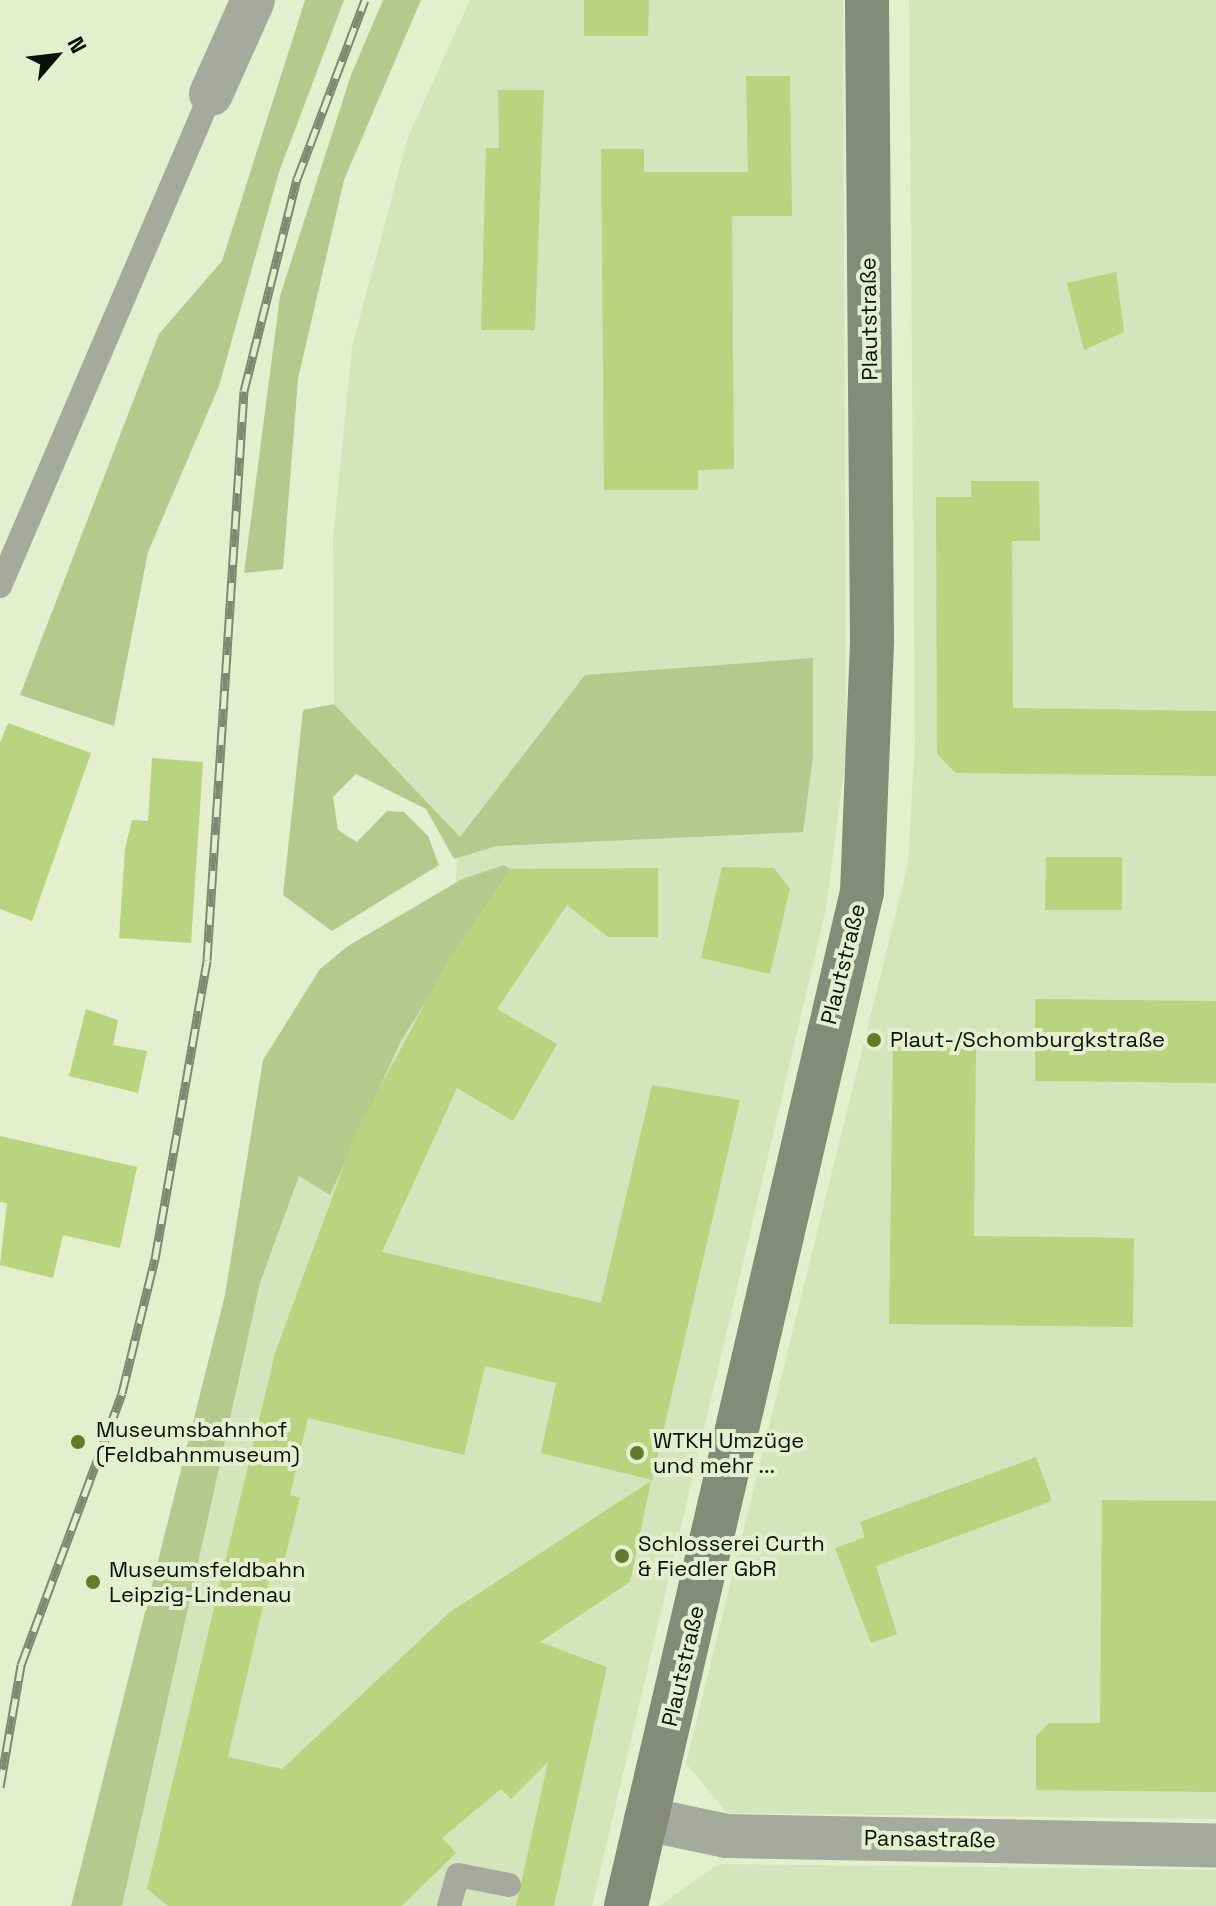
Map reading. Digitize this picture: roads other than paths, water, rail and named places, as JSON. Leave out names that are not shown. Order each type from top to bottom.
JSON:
[{"type":"main road","name":"Plautstraße","points":[[626,1906],[862,892],[872,655],[867,0]]},
{"type":"street","points":[[211,94],[253,0]]},
{"type":"street","name":"Pansastraße","points":[[646,1819],[727,1836],[1216,1845]]},
{"type":"lane","points":[[0,586],[211,94]]},
{"type":"lane","points":[[449,1906],[458,1875],[509,1885]]},
{"type":"railway","points":[[0,1787],[21,1665],[122,1393],[155,1259],[207,960],[244,391],[297,179],[365,0]]},
{"type":"place","name":"Plaut-/Schomburgkstraße","points":[[874,1040]]},
{"type":"place","name":"Museumsbahnhof (Feldbahnmuseum)","points":[[78,1442]]},
{"type":"place","name":"WTKH Umzüge und mehr ...","points":[[637,1453]]},
{"type":"place","name":"Schlosserei Curth & Fiedler GbR","points":[[622,1556]]},
{"type":"place","name":"Museumsfeldbahn Leipzig-Lindenau","points":[[93,1582]]}]
